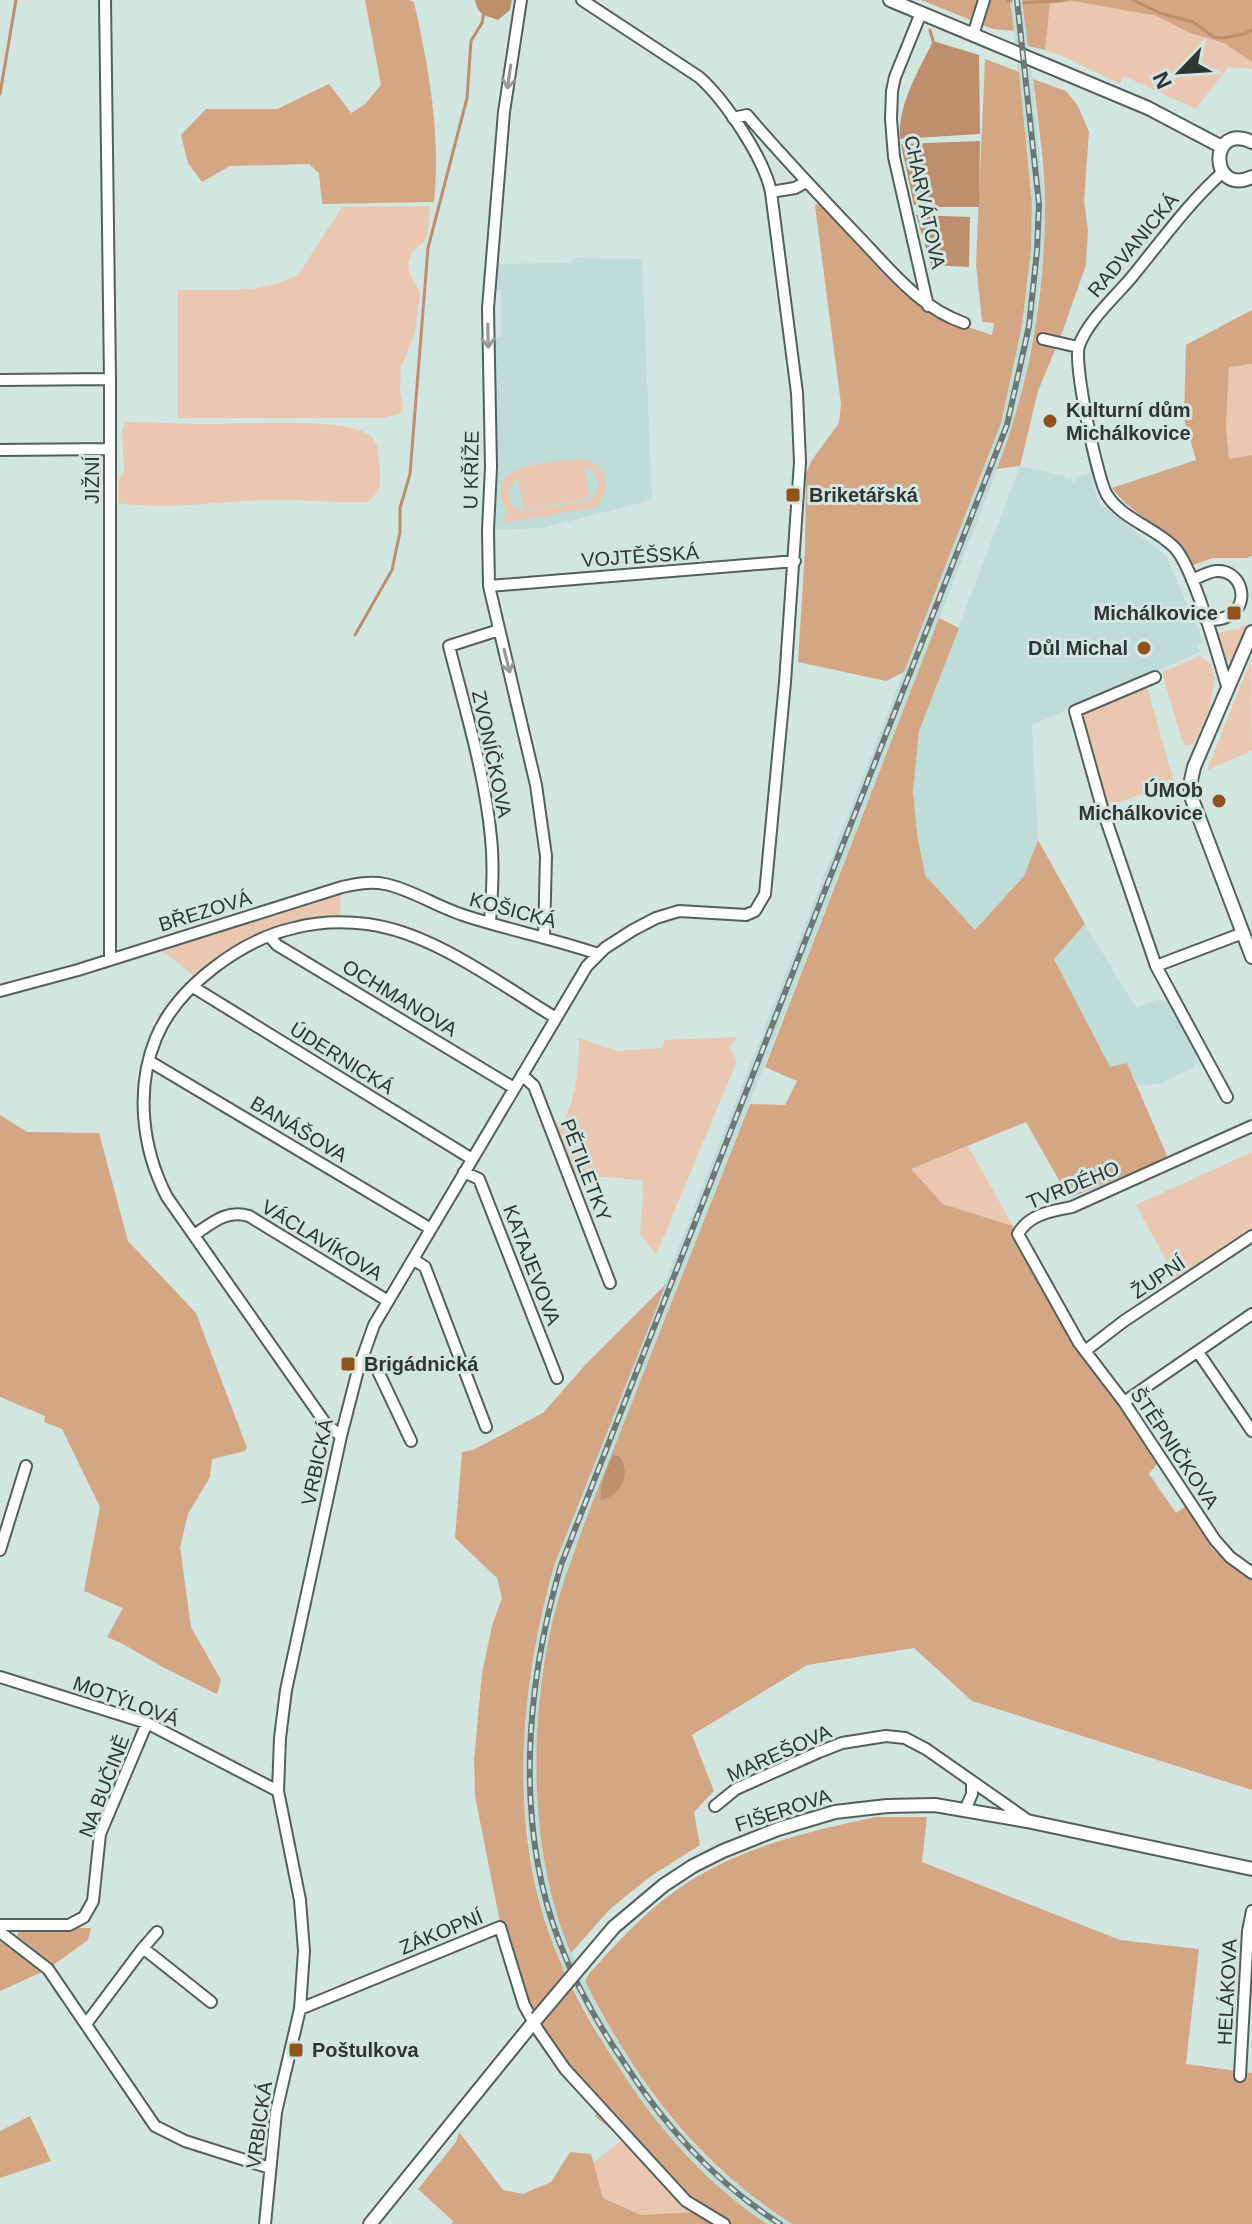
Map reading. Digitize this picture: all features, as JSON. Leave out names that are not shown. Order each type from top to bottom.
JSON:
[{"type":"street","name":"JIŽNÍ","points":[[105,0],[110,379],[110,959]]},
{"type":"street","name":"U KŘÍŽE","points":[[521,0],[504,112],[488,308],[491,467],[489,586],[531,760],[541,815],[546,869],[544,937]]},
{"type":"street","points":[[582,0],[711,88],[768,177],[795,369],[800,427],[795,561]]},
{"type":"street","points":[[890,0],[1148,108],[1222,147]]},
{"type":"street","points":[[973,35],[984,0]]},
{"type":"street","name":"CHARVÁTOVA","points":[[921,13],[895,77],[891,119],[896,165],[928,306]]},
{"type":"street","points":[[733,118],[747,115],[913,294],[945,317],[964,323]]},
{"type":"street","points":[[1252,142],[1243,138],[1231,140],[1222,147],[1218,160],[1223,172],[1236,181],[1252,179]]},
{"type":"street","name":"RADVANICKÁ","points":[[1078,347],[1086,331],[1223,172]]},
{"type":"street","points":[[771,192],[795,188],[806,182]]},
{"type":"street","points":[[1043,339],[1078,347],[1077,364],[1086,414],[1104,488],[1118,508],[1177,549],[1192,580],[1228,689]]},
{"type":"street","points":[[0,380],[110,379]]},
{"type":"street","points":[[0,450],[110,449]]},
{"type":"street","name":"VOJTĚŠSKÁ","points":[[489,586],[795,561]]},
{"type":"street","name":"VRBICKÁ","points":[[265,2224],[276,2112],[300,2009],[304,1951],[300,1900],[278,1791],[280,1738],[286,1690],[341,1436],[362,1358],[374,1325],[587,966],[598,954],[633,930],[668,913],[746,915],[755,911],[765,894],[795,561]]},
{"type":"street","points":[[1192,580],[1221,571],[1234,577],[1241,588],[1241,602],[1234,613],[1222,619],[1206,620]]},
{"type":"street","name":"ZVONÍČKOVA","points":[[490,923],[492,839],[487,804],[449,646],[499,630]]},
{"type":"street","points":[[1252,632],[1249,647],[1192,770],[1190,789],[1252,957]]},
{"type":"street","points":[[1155,677],[1075,711],[1103,811],[1156,966],[1227,1097]]},
{"type":"street","name":"BŘEZOVÁ","points":[[0,991],[342,887],[370,882],[386,884],[420,898]]},
{"type":"street","name":"KOŠICKÁ","points":[[420,898],[463,916],[598,954]]},
{"type":"street","points":[[341,1436],[326,1424],[167,1197],[159,1180],[145,1127],[143,1101],[144,1079],[156,1037],[182,997],[225,959],[269,936],[316,924],[386,927],[411,935],[441,948],[556,1018]]},
{"type":"street","points":[[1156,966],[1243,933]]},
{"type":"street","name":"OCHMANOVA","points":[[269,936],[277,945],[514,1088]]},
{"type":"street","name":"ÚDERNICKÁ","points":[[193,987],[472,1159]]},
{"type":"street","name":"BANÁŠOVA","points":[[149,1061],[431,1229]]},
{"type":"street","name":"PĚTILETKY","points":[[522,1075],[534,1086],[610,1283]]},
{"type":"street","name":"TVRDÉHO","points":[[1075,1336],[1018,1234],[1021,1228],[1041,1214],[1072,1207],[1252,1126]]},
{"type":"street","name":"KATAJEVOVA","points":[[464,1172],[479,1179],[557,1378]]},
{"type":"street","name":"VÁCLAVÍKOVA","points":[[194,1235],[227,1215],[240,1213],[249,1216],[388,1301]]},
{"type":"street","name":"ŽUPNÍ","points":[[1085,1351],[1124,1321],[1252,1236]]},
{"type":"street","points":[[413,1259],[425,1267],[486,1427]]},
{"type":"street","points":[[1124,1402],[1252,1314]]},
{"type":"street","name":"ŠTĚPNIČKOVA","points":[[1075,1336],[1124,1402],[1215,1540],[1230,1557],[1252,1573]]},
{"type":"street","points":[[1198,1352],[1252,1431]]},
{"type":"street","points":[[362,1358],[377,1369],[411,1441]]},
{"type":"street","points":[[0,1550],[26,1466]]},
{"type":"street","name":"MOTÝLOVÁ","points":[[0,1677],[147,1723],[278,1791]]},
{"type":"street","name":"NA BUČINĚ","points":[[0,1925],[69,1925],[84,1917],[93,1901],[100,1834],[147,1723]]},
{"type":"street","name":"MAREŠOVA","points":[[715,1806],[736,1789],[819,1752],[842,1743],[886,1736],[905,1738],[926,1749],[1027,1821]]},
{"type":"street","points":[[965,1810],[972,1794],[972,1782]]},
{"type":"street","name":"FIŠEROVA","points":[[370,2224],[614,1927],[639,1904],[693,1866],[723,1851],[778,1829],[835,1812],[935,1805],[1027,1821],[1252,1869]]},
{"type":"street","name":"HELÁKOVA","points":[[1240,2076],[1252,1911]]},
{"type":"street","name":"ZÁKOPNÍ","points":[[300,2009],[500,1927],[524,2005],[535,2020]]},
{"type":"street","points":[[0,1932],[48,1969],[155,2126],[185,2141],[270,2168]]},
{"type":"street","points":[[86,2024],[157,1932]]},
{"type":"street","points":[[143,1948],[211,2002]]},
{"type":"street","points":[[535,2020],[565,2069],[664,2180],[686,2201],[724,2224]]},
{"type":"shaded area","points":[[365,0],[414,2],[435,127],[434,202],[322,204],[319,173],[309,164],[230,166],[202,182],[188,163],[181,135],[206,109],[277,109],[329,84],[351,113],[365,104],[381,85]]},
{"type":"shaded area","points":[[475,0],[512,0],[510,10],[498,20],[480,12]]},
{"type":"shaded area","points":[[921,0],[1010,0],[1014,31],[993,29]]},
{"type":"shaded area","points":[[1010,0],[1024,0],[1045,204],[1044,251],[1035,327],[1014,427],[568,1567],[539,1709],[539,1816],[555,1908],[566,1940],[601,2013],[651,2093],[678,2127],[738,2185],[792,2224],[767,2224],[729,2196],[668,2136],[610,2055],[566,1974],[542,1911],[533,1872],[523,1778],[525,1708],[537,1630],[555,1563],[944,569],[1022,325],[1031,250],[1032,204]]},
{"type":"shaded area","points":[[1022,0],[1252,0],[1252,62],[1224,43],[1190,33],[1157,16],[1073,1],[1050,4],[1045,50],[1028,46]]},
{"type":"shaded area","points":[[1073,1],[1157,16],[1190,33],[1224,43],[1252,62],[1252,69],[1228,67],[1196,109],[1124,76],[1120,84],[1045,50],[1050,4]]},
{"type":"shaded area","points":[[933,41],[979,55],[980,134],[900,139],[905,101]]},
{"type":"shaded area","points":[[985,59],[1019,72],[1032,204],[1031,250],[1022,325],[1001,423],[904,672],[886,681],[798,662],[806,473],[839,423],[841,404],[815,206],[820,202],[917,304],[935,316],[992,335],[994,323],[982,322],[976,264]]},
{"type":"shaded area","points":[[1033,79],[1066,91],[1078,106],[1089,132],[1084,201],[1088,230],[1086,265],[1038,391],[1020,466],[997,469],[1026,373],[1042,274],[1045,191]]},
{"type":"shaded area","points":[[980,141],[979,207],[914,205],[901,144]]},
{"type":"shaded area","points":[[430,206],[427,236],[412,252],[408,264],[420,292],[415,333],[401,367],[403,409],[400,414],[382,418],[178,418],[178,290],[255,288],[298,275],[342,207]]},
{"type":"shaded area","points":[[916,215],[970,217],[969,267],[931,265]]},
{"type":"shaded area","points":[[575,258],[642,259],[652,500],[542,528],[491,530],[492,337],[501,337],[501,290],[492,288],[494,264],[570,263]]},
{"type":"shaded area","points":[[1252,310],[1252,364],[1229,367],[1226,426],[1229,459],[1252,455],[1252,556],[1213,558],[1193,565],[1176,542],[1121,499],[1112,488],[1196,460],[1184,419],[1186,345]]},
{"type":"shaded area","points":[[1252,364],[1252,519],[1229,460],[1226,426],[1229,366]]},
{"type":"shaded area","points":[[125,422],[291,423],[352,428],[366,433],[376,442],[379,486],[367,502],[261,500],[154,506],[118,503],[118,480],[124,472],[122,431]]},
{"type":"shaded area","points":[[582,459],[596,465],[604,476],[605,489],[599,507],[505,523],[504,515],[510,513],[503,502],[501,490],[508,475],[528,466]],"holes":[[[584,467],[597,477],[598,487],[589,501],[523,511],[515,508],[509,499],[509,488],[518,477],[524,509],[589,499]]]},
{"type":"shaded area","points":[[1020,466],[1072,478],[1073,482],[1076,481],[1075,477],[1091,473],[1098,502],[1166,556],[1204,642],[1197,645],[1200,652],[1032,725],[1038,840],[1024,876],[975,930],[925,875],[913,791],[919,731]]},
{"type":"shaded area","points":[[939,618],[959,628],[919,731],[913,791],[925,875],[975,930],[1024,876],[1038,840],[1085,924],[1054,959],[1110,1067],[1127,1063],[1168,1158],[1069,1198],[1026,1122],[911,1169],[943,1204],[1013,1226],[1080,1350],[1158,1463],[1149,1474],[1176,1513],[1186,1506],[1213,1550],[1252,1579],[1252,1790],[972,1701],[914,1648],[807,1665],[692,1735],[714,1791],[694,1812],[700,1845],[651,1876],[610,1909],[571,1953],[546,1870],[537,1780],[541,1689],[557,1604],[591,1506],[750,1104],[785,1105],[797,1081],[765,1067]]},
{"type":"shaded area","points":[[1248,624],[1232,663],[1227,660],[1217,633],[1240,629]]},
{"type":"shaded area","points":[[1200,656],[1211,664],[1215,677],[1209,711],[1196,740],[1186,746],[1162,672]]},
{"type":"shaded area","points":[[1251,661],[1252,751],[1207,770],[1248,667]]},
{"type":"shaded area","points":[[1147,687],[1174,782],[1106,807],[1080,715]]},
{"type":"shaded area","points":[[341,892],[340,915],[278,926],[262,932],[229,950],[195,977],[158,949]]},
{"type":"shaded area","points":[[1085,924],[1136,1008],[1159,999],[1170,1002],[1197,1050],[1194,1066],[1164,1083],[1138,1086],[1127,1063],[1110,1068],[1054,959]]},
{"type":"shaded area","points":[[738,1037],[729,1047],[737,1061],[656,1255],[640,1234],[642,1180],[574,1178],[555,1124],[564,1122],[574,1091],[579,1038],[617,1051],[662,1048],[665,1040]]},
{"type":"shaded area","points":[[0,1115],[27,1132],[99,1133],[128,1241],[196,1313],[247,1448],[212,1459],[210,1477],[188,1514],[180,1547],[191,1627],[221,1680],[217,1694],[107,1637],[123,1608],[84,1591],[100,1507],[62,1429],[44,1422],[45,1416],[0,1397]]},
{"type":"shaded area","points":[[968,1146],[1013,1226],[943,1204],[911,1169]]},
{"type":"shaded area","points":[[1252,1152],[1252,1230],[1177,1280],[1136,1205]]},
{"type":"shaded area","points":[[666,1284],[555,1563],[543,1609],[533,1657],[524,1754],[524,1803],[529,1851],[538,1898],[553,1944],[584,2010],[612,2057],[652,2115],[687,2156],[745,2209],[767,2224],[452,2224],[453,2221],[418,2189],[456,2142],[459,2132],[503,2190],[523,2194],[551,2182],[570,2152],[591,2154],[603,2198],[641,2215],[697,2212],[677,2196],[621,2137],[595,2116],[602,2102],[569,2070],[526,2004],[499,1917],[475,1796],[474,1760],[482,1673],[492,1626],[502,1598],[497,1578],[455,1538],[462,1452],[473,1450],[543,1413],[586,1364]]},
{"type":"shaded area","points":[[613,1455],[619,1456],[623,1463],[625,1476],[614,1493],[601,1500],[602,1483]]},
{"type":"shaded area","points":[[876,1817],[927,1817],[922,1862],[1120,1940],[1199,1949],[1186,2064],[1252,2073],[1252,2224],[792,2224],[757,2200],[698,2146],[648,2086],[585,1981],[639,1921],[698,1876],[762,1847]]},
{"type":"shaded area","points":[[21,1928],[91,1928],[88,1940],[52,1966],[15,1939]]},
{"type":"shaded area","points":[[0,1941],[42,1972],[0,1991]]},
{"type":"shaded area","points":[[30,2116],[51,2161],[0,2178],[0,2131]]},
{"type":"shaded area","points":[[623,2139],[660,2181],[699,2212],[641,2215],[603,2198],[593,2163]]},
{"type":"waterway","points":[[0,94],[16,0]]},
{"type":"waterway","points":[[1024,3],[1064,0]]},
{"type":"waterway","points":[[1133,0],[1160,13],[1193,22],[1214,37],[1224,38],[1252,30]]},
{"type":"waterway","points":[[355,635],[392,570],[400,532],[400,508],[410,474],[428,248],[467,98],[471,41],[482,23],[484,11]]},
{"type":"waterway","points":[[930,30],[933,41]]},
{"type":"railway","points":[[780,2224],[735,2191],[675,2132],[615,2050],[572,1973],[545,1896],[535,1849],[530,1753],[533,1705],[549,1611],[561,1565],[1007,425],[1029,326],[1039,204],[1017,0]]},
{"type":"place","name":"Kulturní dům Michálkovice","points":[[1050,421]]},
{"type":"place","name":"Briketářská","points":[[793,495]]},
{"type":"place","name":"Michálkovice","points":[[1234,613]]},
{"type":"place","name":"Důl Michal","points":[[1144,648]]},
{"type":"place","name":"ÚMOb Michálkovice","points":[[1219,801]]},
{"type":"place","name":"Brigádnická","points":[[348,1364]]},
{"type":"place","name":"Poštulkova","points":[[296,2050]]}]
